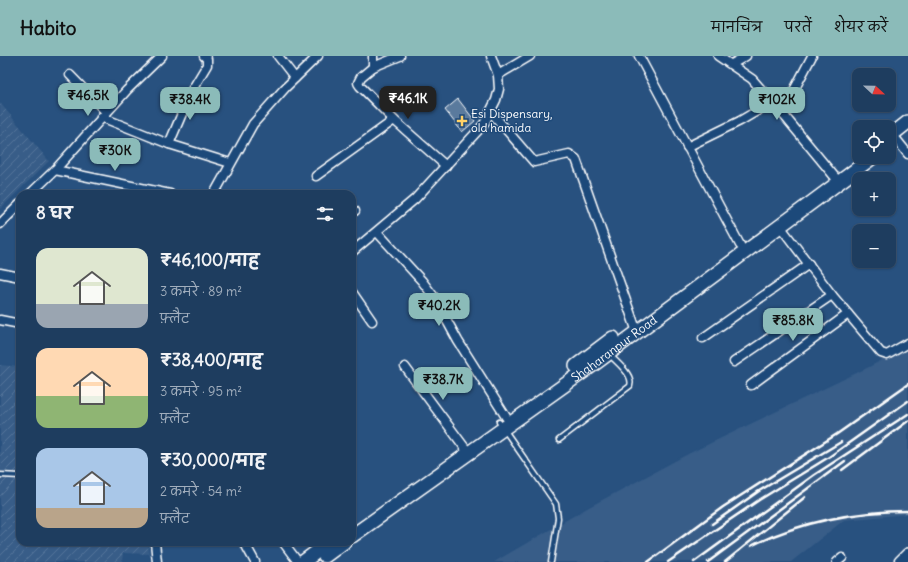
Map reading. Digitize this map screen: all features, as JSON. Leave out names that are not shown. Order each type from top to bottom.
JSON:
[{"type":"main road","points":[[896,135],[908,122]]},
{"type":"main road","points":[[896,137],[908,131]]},
{"type":"main road","name":"Shaharanpur Road","points":[[356,533],[503,422],[635,327],[780,226],[853,164]]},
{"type":"main road","name":"Shaharanpur Road","points":[[356,523],[503,422],[608,353],[635,327],[740,245],[862,164]]},
{"type":"main road","points":[[303,562],[325,546]]},
{"type":"main road","points":[[317,562],[339,546]]},
{"type":"main road","points":[[900,562],[908,554]]},
{"type":"street","points":[[34,190],[55,170],[104,114],[162,56]]},
{"type":"street","points":[[169,144],[192,90],[207,65],[207,59],[204,56]]},
{"type":"street","points":[[278,56],[294,78]]},
{"type":"street","points":[[216,190],[253,124],[294,78],[318,56]]},
{"type":"street","points":[[373,56],[373,67]]},
{"type":"street","points":[[400,56],[373,67],[361,77],[358,84],[394,120],[446,166]]},
{"type":"street","points":[[356,249],[415,199],[484,124],[491,112],[499,89],[498,75],[492,56]]},
{"type":"street","points":[[498,75],[530,56]]},
{"type":"street","points":[[639,56],[740,245]]},
{"type":"street","points":[[718,56],[732,64],[752,79],[837,179]]},
{"type":"street","points":[[732,64],[746,56]]},
{"type":"street","points":[[782,113],[812,56]]},
{"type":"street","points":[[70,75],[104,114],[169,144],[230,163]]},
{"type":"street","points":[[687,147],[740,121],[772,102]]},
{"type":"street","points":[[491,112],[534,162],[569,154],[576,160],[635,327]]},
{"type":"street","points":[[316,176],[394,120]]},
{"type":"street","points":[[896,143],[908,154]]},
{"type":"street","points":[[55,170],[151,190]]},
{"type":"street","points":[[0,224],[16,208]]},
{"type":"street","points":[[780,226],[832,295],[882,354],[887,355],[908,343]]},
{"type":"street","points":[[377,232],[422,281],[434,297],[503,422]]},
{"type":"street","points":[[703,338],[809,264]]},
{"type":"street","points":[[0,273],[16,276]]},
{"type":"street","points":[[734,362],[832,295]]},
{"type":"street","points":[[356,298],[372,321]]},
{"type":"street","points":[[751,386],[848,314]]},
{"type":"street","points":[[0,320],[16,323]]},
{"type":"street","points":[[405,367],[465,448]]},
{"type":"street","points":[[155,546],[157,562]]},
{"type":"street","points":[[246,546],[255,562]]},
{"type":"street","points":[[286,546],[298,562]]},
{"type":"lane","points":[[559,440],[630,386],[631,381],[629,376],[608,353]]},
{"type":"lane","points":[[503,422],[556,504],[558,518],[551,562]]},
{"type":"lane","points":[[0,475],[16,476]]},
{"type":"shaded area","points":[[0,103],[49,161],[19,190],[16,190],[16,193],[0,209]]},
{"type":"shaded area","points":[[908,346],[908,514],[844,520],[791,562],[494,562],[589,507],[688,454],[869,367]]},
{"type":"shaded area","points":[[0,365],[16,367],[16,546],[148,546],[149,554],[123,553],[122,562],[0,562]]},
{"type":"building","points":[[458,99],[475,121],[462,132],[445,110]]},
{"type":"railway","points":[[648,562],[723,507],[837,434],[908,384]]},
{"type":"railway","points":[[668,562],[759,500],[829,457],[908,401]]},
{"type":"railway","points":[[694,562],[814,475],[908,414]]},
{"type":"railway","points":[[842,470],[908,421]]},
{"type":"railway","points":[[712,524],[759,491],[841,442]]},
{"type":"railway","points":[[708,562],[845,461]]},
{"type":"railway","points":[[725,562],[805,497]]},
{"type":"railway","points":[[751,546],[788,530],[808,524],[868,513],[908,511]]},
{"type":"place","name":"Esi Dispensary, old hamida","points":[[462,121]]}]
